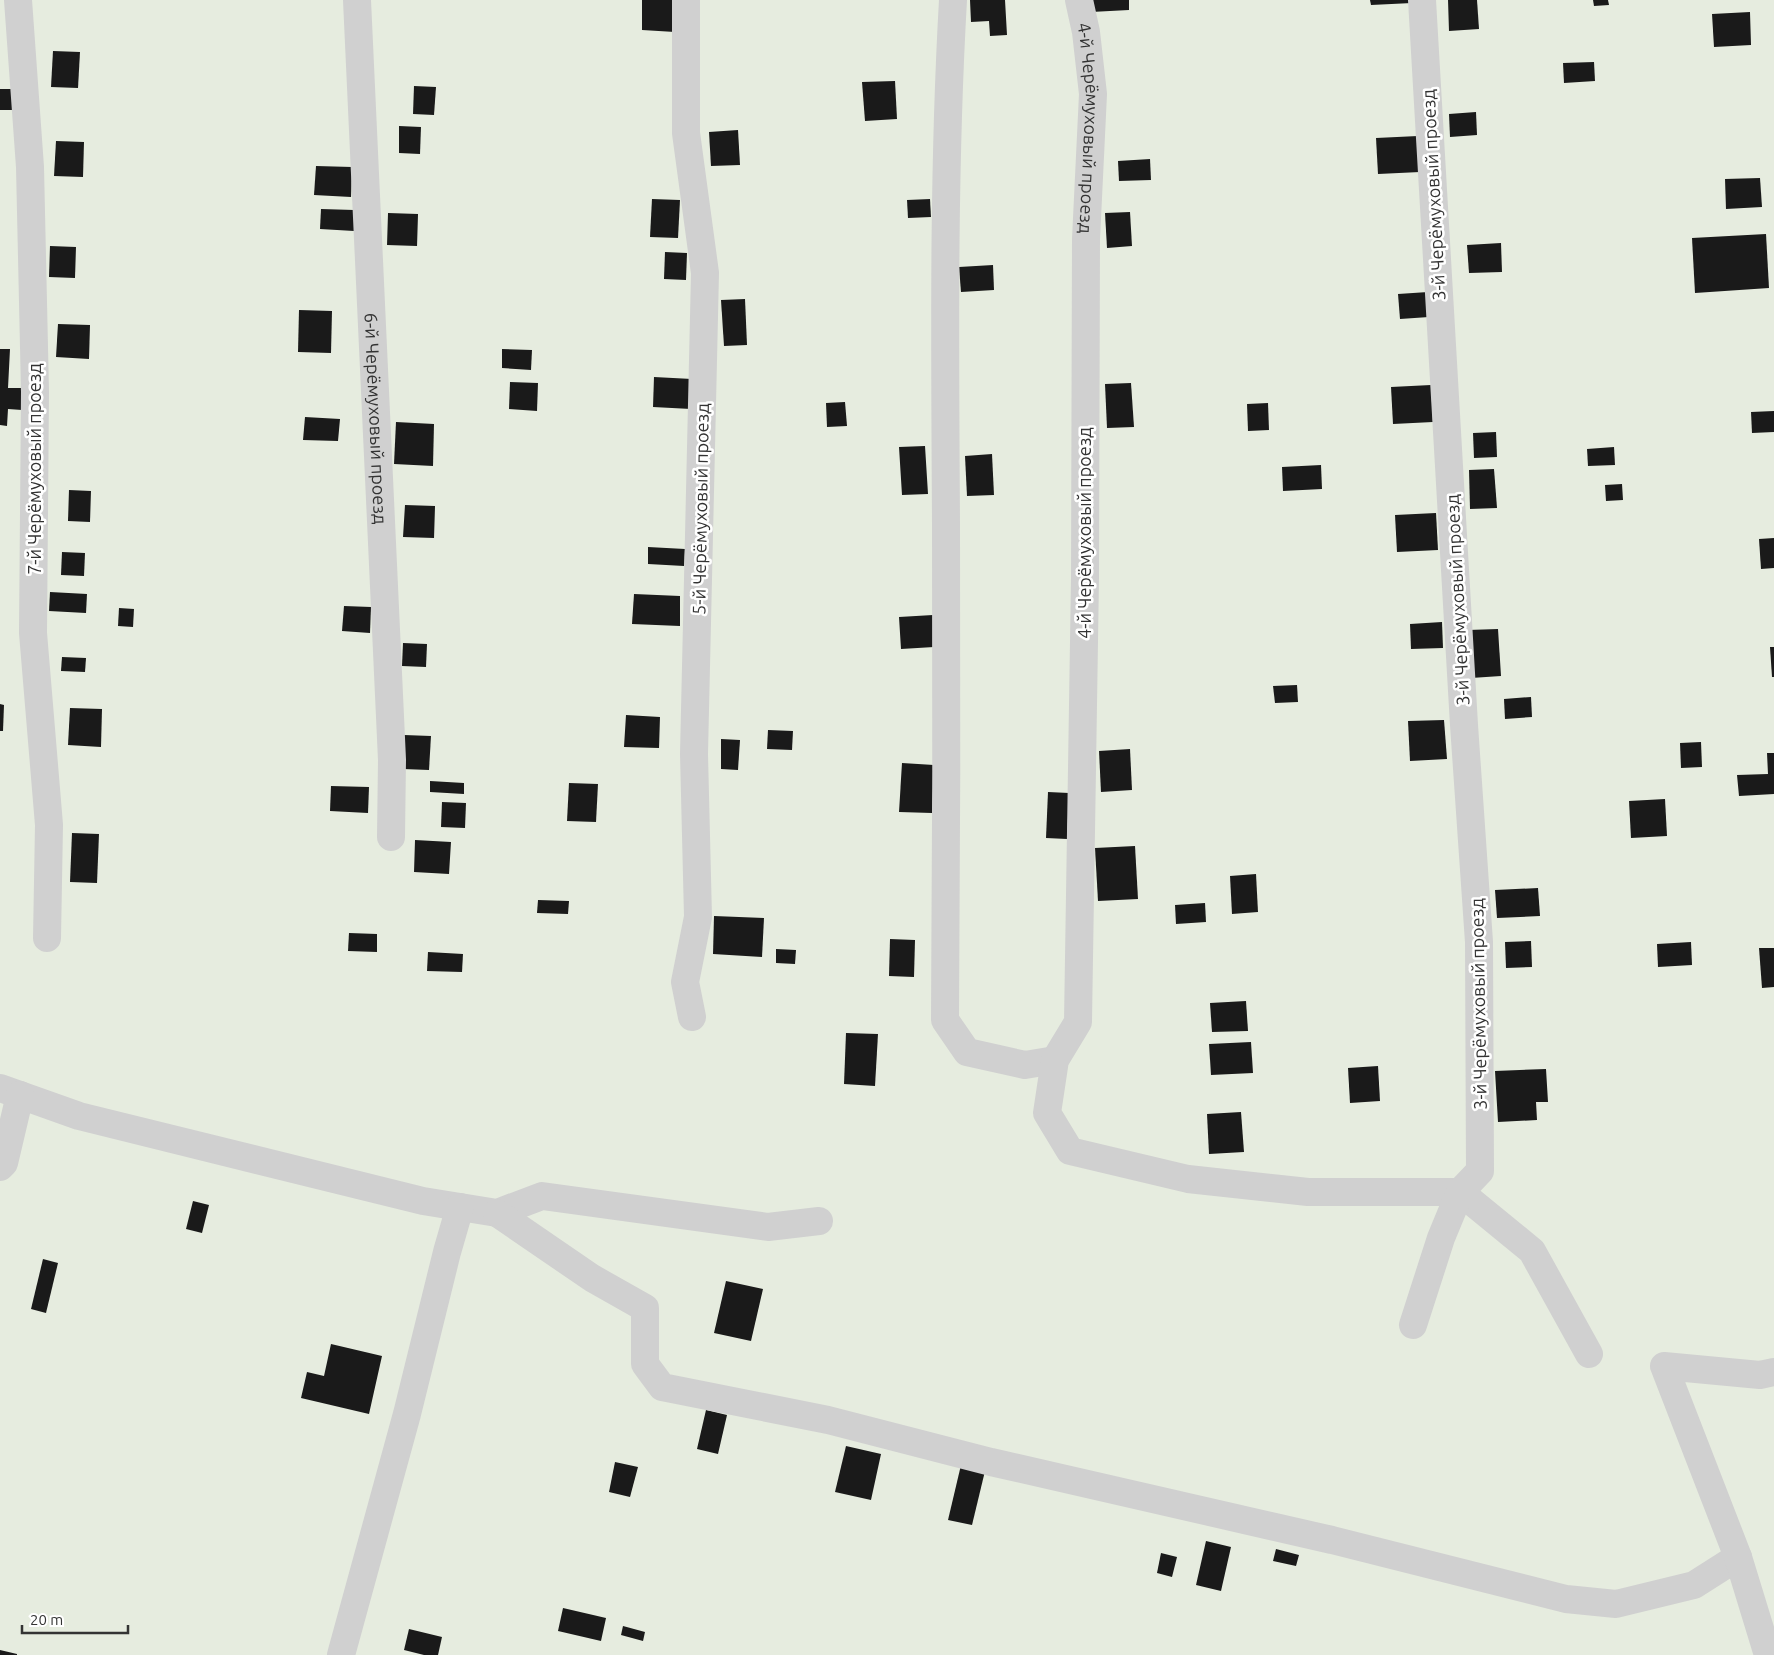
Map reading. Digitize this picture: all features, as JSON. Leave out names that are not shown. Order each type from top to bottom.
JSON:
[{"type":"lane","name":"7-й Черёмуховый проезд","points":[[18,0],[30,167],[35,392],[33,633],[49,825],[47,938]]},
{"type":"lane","name":"6-й Черёмуховый проезд","points":[[357,0],[392,760],[391,837]]},
{"type":"lane","name":"5-й Черёмуховый проезд","points":[[686,0],[686,133],[705,273],[694,754],[698,917],[685,982],[692,1017]]},
{"type":"lane","points":[[953,0],[948,79],[945,342],[947,750],[945,1020],[967,1052],[1025,1065],[1055,1060],[1047,1113],[1070,1151],[1188,1179],[1308,1192],[1460,1192],[1532,1251],[1588,1354]]},
{"type":"lane","name":"4-й Черёмуховый проезд","points":[[1055,1060],[1078,1022],[1085,578],[1086,239],[1093,94],[1086,32],[1079,0]]},
{"type":"lane","name":"3-й Черёмуховый проезд","points":[[1422,0],[1464,724],[1479,942],[1480,1171],[1460,1192]]},
{"type":"lane","points":[[0,1168],[4,1163],[10,1092],[79,1116],[423,1201],[497,1213],[592,1278],[645,1308],[645,1364],[662,1387],[828,1420],[991,1462],[1332,1540],[1566,1599],[1616,1604],[1694,1585],[1738,1557]]},
{"type":"lane","points":[[1413,1326],[1441,1238],[1460,1192]]},
{"type":"lane","points":[[497,1213],[542,1196],[768,1228],[818,1221]]},
{"type":"lane","points":[[341,1655],[407,1414],[460,1207]]},
{"type":"lane","points":[[1768,1655],[1738,1557],[1664,1366],[1760,1375],[1774,1372]]},
{"type":"shaded area","points":[[0,0],[1774,0],[1774,1655],[0,1655]]},
{"type":"building","points":[[642,0],[677,0],[675,32],[642,30]]},
{"type":"building","points":[[970,0],[1005,0],[1007,35],[990,36],[989,21],[971,22]]},
{"type":"building","points":[[1090,0],[1129,0],[1129,10],[1091,12]]},
{"type":"building","points":[[1370,0],[1412,0],[1412,3],[1371,5]]},
{"type":"building","points":[[1448,0],[1477,0],[1479,29],[1449,31]]},
{"type":"building","points":[[1593,0],[1608,0],[1609,5],[1594,6]]},
{"type":"building","points":[[1750,12],[1751,45],[1714,47],[1712,14]]},
{"type":"building","points":[[53,51],[80,52],[78,88],[51,87]]},
{"type":"building","points":[[1594,62],[1595,81],[1564,83],[1563,63]]},
{"type":"building","points":[[895,81],[897,119],[865,121],[862,82]]},
{"type":"building","points":[[414,86],[436,87],[434,115],[413,114]]},
{"type":"building","points":[[0,89],[15,89],[14,110],[0,110]]},
{"type":"building","points":[[1476,112],[1477,135],[1450,137],[1449,114]]},
{"type":"building","points":[[399,126],[421,127],[420,154],[399,153]]},
{"type":"building","points":[[738,130],[740,165],[711,166],[709,132]]},
{"type":"building","points":[[1418,136],[1420,172],[1378,174],[1376,138]]},
{"type":"building","points":[[56,141],[84,142],[83,177],[54,176]]},
{"type":"building","points":[[1150,159],[1151,180],[1119,181],[1118,161]]},
{"type":"building","points":[[316,166],[352,167],[351,197],[314,195]]},
{"type":"building","points":[[1760,178],[1762,207],[1726,209],[1725,179]]},
{"type":"building","points":[[652,199],[680,200],[678,238],[650,237]]},
{"type":"building","points":[[930,199],[931,217],[908,218],[907,200]]},
{"type":"building","points":[[321,209],[354,210],[354,231],[320,229]]},
{"type":"building","points":[[1130,212],[1132,246],[1107,248],[1105,213]]},
{"type":"building","points":[[388,213],[418,214],[417,246],[387,245]]},
{"type":"building","points":[[1766,234],[1769,288],[1695,293],[1692,238]]},
{"type":"building","points":[[1501,243],[1502,272],[1469,273],[1467,245]]},
{"type":"building","points":[[50,246],[76,247],[75,278],[49,277]]},
{"type":"building","points":[[665,252],[687,253],[686,280],[664,279]]},
{"type":"building","points":[[993,265],[994,290],[961,292],[959,267]]},
{"type":"building","points":[[1428,292],[1429,317],[1400,319],[1398,294]]},
{"type":"building","points":[[745,299],[747,345],[724,346],[721,300]]},
{"type":"building","points":[[299,310],[332,311],[331,353],[298,352]]},
{"type":"building","points":[[58,324],[90,325],[89,359],[56,357]]},
{"type":"building","points":[[0,349],[10,349],[8,388],[23,388],[22,410],[8,409],[7,426],[0,425]]},
{"type":"building","points":[[502,349],[532,350],[531,370],[502,368]]},
{"type":"building","points":[[654,377],[692,379],[691,409],[653,407]]},
{"type":"building","points":[[510,382],[538,383],[537,411],[509,409]]},
{"type":"building","points":[[1131,383],[1134,427],[1107,428],[1105,384]]},
{"type":"building","points":[[1431,385],[1433,422],[1393,424],[1391,387]]},
{"type":"building","points":[[845,402],[847,426],[827,427],[826,403]]},
{"type":"building","points":[[1268,403],[1269,430],[1248,431],[1247,404]]},
{"type":"building","points":[[1774,411],[1774,432],[1752,433],[1751,412]]},
{"type":"building","points":[[305,417],[340,419],[338,441],[303,440]]},
{"type":"building","points":[[396,422],[434,424],[433,466],[394,464]]},
{"type":"building","points":[[1496,432],[1497,457],[1474,458],[1473,433]]},
{"type":"building","points":[[925,446],[928,494],[902,495],[899,447]]},
{"type":"building","points":[[1614,447],[1615,465],[1588,466],[1587,449]]},
{"type":"building","points":[[992,454],[994,495],[967,496],[965,456]]},
{"type":"building","points":[[1321,465],[1322,489],[1283,491],[1282,467]]},
{"type":"building","points":[[1494,469],[1497,508],[1470,509],[1469,470]]},
{"type":"building","points":[[1622,484],[1623,500],[1606,501],[1605,485]]},
{"type":"building","points":[[69,490],[91,491],[90,522],[68,521]]},
{"type":"building","points":[[405,505],[435,506],[434,538],[403,537]]},
{"type":"building","points":[[1436,513],[1438,550],[1397,552],[1395,515]]},
{"type":"building","points":[[1774,538],[1774,568],[1761,569],[1759,539]]},
{"type":"building","points":[[648,547],[685,549],[684,566],[648,564]]},
{"type":"building","points":[[62,552],[85,553],[84,576],[61,575]]},
{"type":"building","points":[[50,592],[87,594],[86,613],[49,611]]},
{"type":"building","points":[[634,594],[680,596],[680,626],[632,624]]},
{"type":"building","points":[[344,606],[371,607],[370,633],[342,631]]},
{"type":"building","points":[[119,608],[134,609],[133,627],[118,626]]},
{"type":"building","points":[[933,615],[934,647],[901,649],[899,617]]},
{"type":"building","points":[[1442,622],[1443,648],[1411,649],[1410,624]]},
{"type":"building","points":[[1498,629],[1501,676],[1471,678],[1468,630]]},
{"type":"building","points":[[403,643],[427,644],[426,667],[402,666]]},
{"type":"building","points":[[1770,647],[1774,647],[1774,677],[1772,677]]},
{"type":"building","points":[[62,657],[86,658],[85,672],[61,671]]},
{"type":"building","points":[[1297,685],[1298,702],[1275,703],[1273,686]]},
{"type":"building","points":[[1531,697],[1532,717],[1505,719],[1504,699]]},
{"type":"building","points":[[0,704],[4,705],[3,731],[0,731]]},
{"type":"building","points":[[70,708],[102,709],[101,747],[68,745]]},
{"type":"building","points":[[626,715],[660,717],[659,748],[624,747]]},
{"type":"building","points":[[1444,720],[1447,759],[1410,761],[1408,721]]},
{"type":"building","points":[[768,730],[793,731],[792,750],[767,749]]},
{"type":"building","points":[[404,735],[431,736],[429,770],[403,769]]},
{"type":"building","points":[[721,739],[740,740],[738,770],[721,769]]},
{"type":"building","points":[[1701,742],[1702,767],[1681,768],[1680,743]]},
{"type":"building","points":[[1130,749],[1132,790],[1101,792],[1099,751]]},
{"type":"building","points":[[1767,753],[1774,753],[1774,794],[1739,796],[1737,775],[1768,774]]},
{"type":"building","points":[[902,763],[934,765],[932,813],[899,812]]},
{"type":"building","points":[[430,781],[464,783],[464,794],[430,792]]},
{"type":"building","points":[[569,783],[598,784],[596,822],[567,821]]},
{"type":"building","points":[[331,786],[369,787],[368,813],[330,811]]},
{"type":"building","points":[[1048,792],[1069,793],[1067,839],[1046,838]]},
{"type":"building","points":[[1665,799],[1667,836],[1631,838],[1629,801]]},
{"type":"building","points":[[442,802],[466,803],[465,828],[441,827]]},
{"type":"building","points":[[72,833],[99,834],[97,883],[70,882]]},
{"type":"building","points":[[415,840],[451,842],[449,874],[414,872]]},
{"type":"building","points":[[1135,846],[1138,899],[1098,901],[1095,848]]},
{"type":"building","points":[[1256,874],[1258,912],[1232,914],[1230,876]]},
{"type":"building","points":[[1538,888],[1540,916],[1497,918],[1495,890]]},
{"type":"building","points":[[538,900],[569,901],[568,914],[537,913]]},
{"type":"building","points":[[1205,903],[1206,922],[1176,924],[1175,905]]},
{"type":"building","points":[[714,916],[764,918],[762,957],[713,954]]},
{"type":"building","points":[[349,933],[377,934],[377,952],[348,951]]},
{"type":"building","points":[[890,939],[915,940],[914,977],[889,976]]},
{"type":"building","points":[[1531,941],[1532,967],[1506,968],[1505,942]]},
{"type":"building","points":[[1691,942],[1692,965],[1658,967],[1657,944]]},
{"type":"building","points":[[1759,948],[1774,948],[1774,987],[1762,988]]},
{"type":"building","points":[[776,949],[796,950],[795,964],[776,963]]},
{"type":"building","points":[[428,952],[463,954],[462,972],[427,971]]},
{"type":"building","points":[[1246,1001],[1248,1031],[1212,1032],[1210,1003]]},
{"type":"building","points":[[846,1033],[878,1034],[875,1086],[844,1084]]},
{"type":"building","points":[[1251,1042],[1253,1073],[1211,1075],[1209,1044]]},
{"type":"building","points":[[1378,1066],[1380,1101],[1350,1103],[1348,1068]]},
{"type":"building","points":[[1546,1069],[1548,1102],[1536,1102],[1537,1120],[1498,1122],[1495,1071]]},
{"type":"building","points":[[1241,1112],[1244,1152],[1209,1154],[1207,1114]]},
{"type":"building","points":[[193,1201],[209,1205],[202,1233],[186,1229]]},
{"type":"building","points":[[43,1259],[58,1263],[46,1313],[31,1309]]},
{"type":"building","points":[[726,1281],[763,1289],[751,1341],[714,1333]]},
{"type":"building","points":[[331,1344],[382,1356],[369,1414],[301,1398],[307,1372],[324,1376]]},
{"type":"building","points":[[706,1410],[727,1415],[718,1454],[697,1449]]},
{"type":"building","points":[[846,1446],[881,1454],[871,1500],[835,1492]]},
{"type":"building","points":[[615,1462],[638,1467],[630,1497],[609,1492]]},
{"type":"building","points":[[961,1465],[985,1471],[972,1525],[948,1520]]},
{"type":"building","points":[[1206,1541],[1231,1547],[1221,1591],[1196,1585]]},
{"type":"building","points":[[1276,1549],[1299,1555],[1296,1566],[1273,1561]]},
{"type":"building","points":[[1161,1553],[1177,1557],[1172,1577],[1157,1573]]},
{"type":"building","points":[[563,1608],[606,1618],[601,1641],[558,1631]]},
{"type":"building","points":[[623,1626],[645,1632],[643,1641],[621,1635]]},
{"type":"building","points":[[409,1629],[442,1637],[438,1655],[424,1655],[404,1650]]},
{"type":"building","points":[[0,1650],[17,1654],[17,1655],[0,1655]]}]
